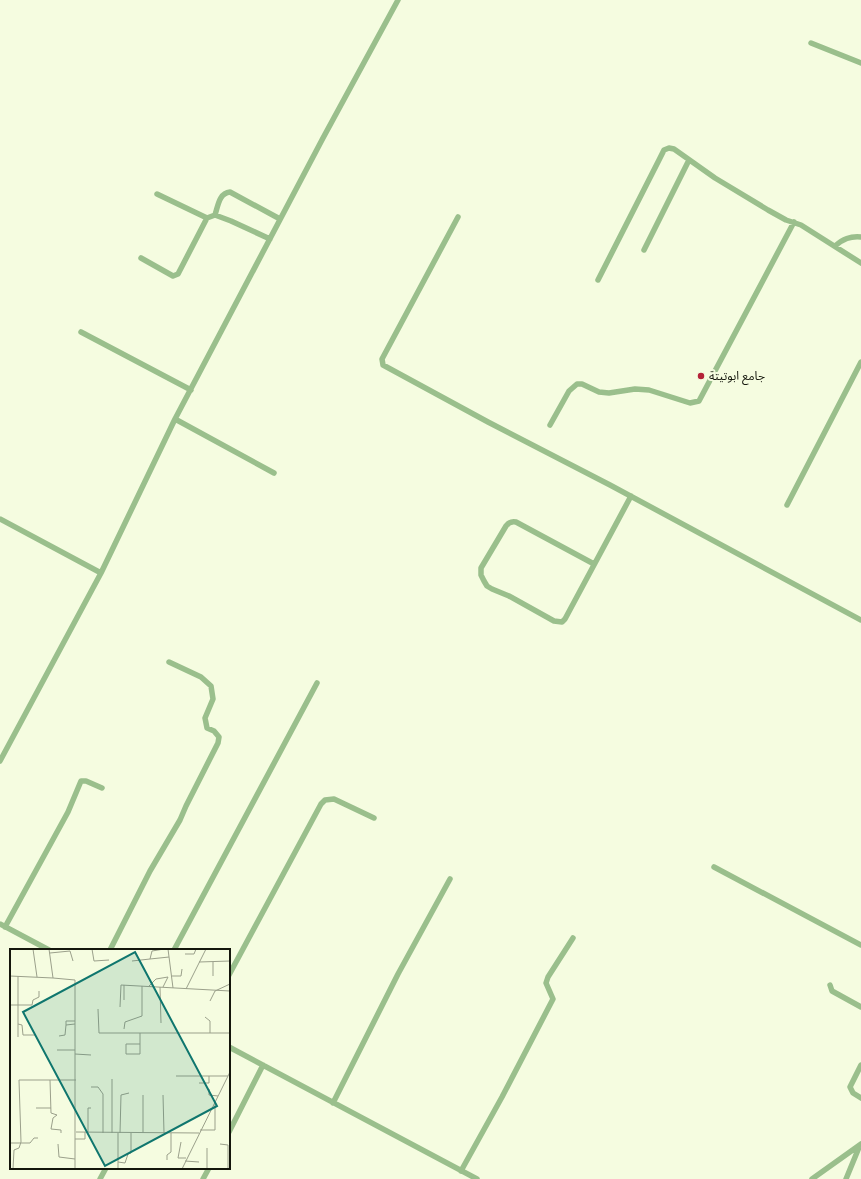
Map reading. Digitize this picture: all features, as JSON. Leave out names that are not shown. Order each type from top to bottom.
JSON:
[{"type":"street","points":[[0,761],[101,573],[175,419],[322,138],[398,0]]},
{"type":"street","points":[[811,43],[861,63]]},
{"type":"street","points":[[598,280],[664,150],[669,148],[768,210],[786,220],[794,222],[861,263]]},
{"type":"street","points":[[644,250],[689,160]]},
{"type":"street","points":[[215,215],[222,196],[225,193],[230,192],[280,219]]},
{"type":"street","points":[[157,194],[207,218]]},
{"type":"street","points":[[141,258],[174,276],[178,274],[207,218],[215,215],[270,239]]},
{"type":"street","points":[[458,217],[382,359],[383,365],[488,422],[632,496],[861,620]]},
{"type":"street","points":[[550,425],[569,391],[577,384],[582,384],[599,392],[609,393],[636,389],[649,390],[690,403],[699,401],[794,222]]},
{"type":"street","points":[[835,246],[844,239],[861,237]]},
{"type":"street","points":[[81,332],[191,390]]},
{"type":"street","points":[[787,504],[861,362]]},
{"type":"street","points":[[175,419],[274,473]]},
{"type":"street","points":[[594,564],[513,521],[506,526],[481,568],[481,575],[487,586],[492,589],[509,596],[554,621],[562,622],[565,620],[632,496]]},
{"type":"street","points":[[0,519],[101,573]]},
{"type":"street","points":[[111,949],[150,871],[180,820],[218,743],[219,737],[214,731],[207,728],[205,718],[213,699],[211,686],[201,677],[169,662]]},
{"type":"street","points":[[175,949],[317,683]]},
{"type":"street","points":[[47,949],[3,925],[68,812],[81,781],[86,781],[102,788]]},
{"type":"street","points":[[230,973],[321,804],[325,800],[334,799],[374,818]]},
{"type":"street","points":[[714,867],[861,945]]},
{"type":"street","points":[[333,1103],[398,974],[450,879]]},
{"type":"street","points":[[461,1171],[502,1097],[553,998],[546,984],[548,977],[573,938]]},
{"type":"street","points":[[830,985],[832,991],[861,1007]]},
{"type":"street","points":[[230,1048],[477,1179]]},
{"type":"street","points":[[861,1065],[850,1087],[853,1092],[861,1098]]},
{"type":"street","points":[[230,1130],[263,1066]]},
{"type":"street","points":[[812,1179],[861,1144]]},
{"type":"street","points":[[846,1179],[861,1144]]},
{"type":"street","points":[[100,1179],[105,1169]]},
{"type":"street","points":[[202,1179],[208,1169]]},
{"type":"place","name":"جامع ابوتيتة","points":[[701,376]]}]
